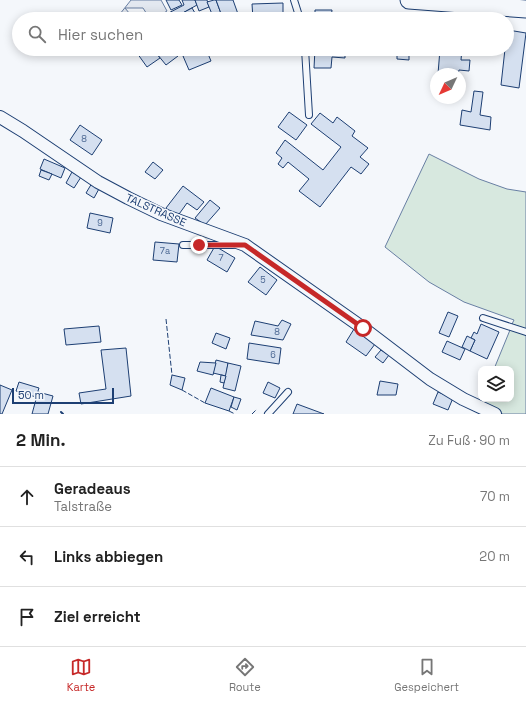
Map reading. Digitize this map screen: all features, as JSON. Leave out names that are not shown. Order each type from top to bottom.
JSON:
[{"type":"street","points":[[409,0],[526,9]]},
{"type":"street","name":"TALSTRASSE","points":[[0,117],[98,182],[128,198],[161,214],[245,245],[363,328],[430,379],[463,399],[495,414]]},
{"type":"lane","points":[[294,0],[298,12]]},
{"type":"lane","points":[[305,56],[309,115]]},
{"type":"lane","points":[[183,245],[245,245]]},
{"type":"lane","points":[[483,318],[526,332]]},
{"type":"lane","points":[[268,414],[288,392]]},
{"type":"shaded area","points":[[131,0],[161,0],[167,11],[146,12],[143,8],[125,8],[128,12],[122,12]]},
{"type":"shaded area","points":[[429,154],[479,179],[507,189],[526,192],[526,329],[512,324],[514,320],[464,302],[429,282],[385,247]]},
{"type":"shaded area","points":[[510,330],[526,334],[526,414],[503,414],[480,405],[481,402],[514,402],[514,366],[495,366]]},
{"type":"building","points":[[166,0],[179,0],[182,5],[171,10]]},
{"type":"building","points":[[182,0],[195,0],[197,5],[184,12],[170,12],[184,5]]},
{"type":"building","points":[[195,0],[207,0],[209,7],[199,11]]},
{"type":"building","points":[[216,0],[220,12],[211,12],[207,2]]},
{"type":"building","points":[[216,0],[233,0],[237,12],[220,12]]},
{"type":"building","points":[[283,3],[283,12],[253,12],[252,4]]},
{"type":"building","points":[[192,8],[194,12],[184,12]]},
{"type":"building","points":[[315,10],[332,10],[332,12],[315,12]]},
{"type":"building","points":[[514,31],[526,33],[519,88],[501,85],[504,56],[514,56]]},
{"type":"building","points":[[139,56],[158,56],[160,58],[147,67]]},
{"type":"building","points":[[159,56],[178,56],[166,65]]},
{"type":"building","points":[[183,56],[209,56],[211,61],[189,70]]},
{"type":"building","points":[[315,56],[345,56],[345,58],[332,57],[331,68],[314,68]]},
{"type":"building","points":[[397,56],[409,56],[409,60],[397,59]]},
{"type":"building","points":[[439,56],[461,56],[461,60],[470,60],[469,71],[466,71],[466,68],[438,68]]},
{"type":"building","points":[[474,91],[483,92],[480,115],[491,117],[490,130],[460,125],[462,110],[471,112]]},
{"type":"building","points":[[289,112],[307,125],[296,140],[278,127]]},
{"type":"building","points":[[320,113],[333,123],[337,117],[355,131],[352,136],[368,148],[360,157],[369,164],[361,174],[351,167],[320,207],[299,191],[309,179],[288,162],[283,168],[278,164],[282,158],[276,153],[285,140],[323,170],[341,147],[311,124]]},
{"type":"building","points":[[80,125],[102,140],[92,155],[70,140]]},
{"type":"building","points":[[44,159],[65,168],[61,178],[40,169]]},
{"type":"building","points":[[153,162],[163,170],[155,179],[145,172]]},
{"type":"building","points":[[41,170],[52,174],[49,180],[39,176]]},
{"type":"building","points":[[72,172],[81,177],[74,188],[66,183]]},
{"type":"building","points":[[92,183],[100,187],[94,198],[86,193]]},
{"type":"building","points":[[183,186],[204,202],[197,210],[187,203],[177,217],[166,208]]},
{"type":"building","points":[[210,200],[220,208],[205,225],[195,218]]},
{"type":"building","points":[[90,213],[113,218],[110,233],[87,228]]},
{"type":"building","points":[[155,242],[179,244],[177,262],[153,260]]},
{"type":"building","points":[[215,246],[235,258],[227,272],[207,260]]},
{"type":"building","points":[[260,267],[277,280],[266,295],[248,282]]},
{"type":"building","points":[[448,312],[458,316],[449,337],[439,333]]},
{"type":"building","points":[[282,320],[291,324],[283,340],[251,335],[255,321],[278,326]]},
{"type":"building","points":[[481,324],[499,332],[487,359],[470,351],[475,340],[471,338],[474,332],[477,334]]},
{"type":"building","points":[[99,326],[101,342],[66,345],[64,329]]},
{"type":"building","points":[[354,329],[375,344],[366,356],[346,342]]},
{"type":"building","points":[[216,333],[230,338],[226,349],[212,343]]},
{"type":"building","points":[[467,336],[475,340],[470,351],[462,347]]},
{"type":"building","points":[[447,341],[465,349],[460,360],[442,352]]},
{"type":"building","points":[[249,343],[281,348],[279,364],[247,359]]},
{"type":"building","points":[[126,348],[131,396],[81,404],[79,393],[106,389],[101,350]]},
{"type":"building","points":[[381,350],[389,355],[383,363],[375,357]]},
{"type":"building","points":[[216,360],[228,363],[226,376],[213,373]]},
{"type":"building","points":[[200,362],[216,363],[213,375],[197,371]]},
{"type":"building","points":[[228,363],[241,366],[235,391],[223,388]]},
{"type":"building","points":[[172,375],[185,378],[182,390],[170,385]]},
{"type":"building","points":[[221,375],[226,376],[224,383],[220,382]]},
{"type":"building","points":[[380,381],[398,384],[396,395],[377,395]]},
{"type":"building","points":[[19,382],[39,388],[36,397],[16,391]]},
{"type":"building","points":[[268,382],[280,388],[275,398],[263,393]]},
{"type":"building","points":[[0,385],[12,390],[2,414],[0,414]]},
{"type":"building","points":[[211,388],[234,397],[229,411],[205,403]]},
{"type":"building","points":[[38,392],[53,396],[48,414],[32,414]]},
{"type":"building","points":[[438,392],[453,398],[448,410],[433,404]]},
{"type":"building","points":[[234,397],[241,399],[237,410],[231,407]]},
{"type":"building","points":[[297,404],[324,414],[293,414]]},
{"type":"fence","points":[[166,319],[172,375]]},
{"type":"fence","points":[[182,390],[205,403]]},
{"type":"fence","points":[[252,414],[257,409]]},
{"type":"fence","points":[[229,411],[235,414]]},
{"type":"route","points":[[199,245],[245,245],[363,328]]}]
